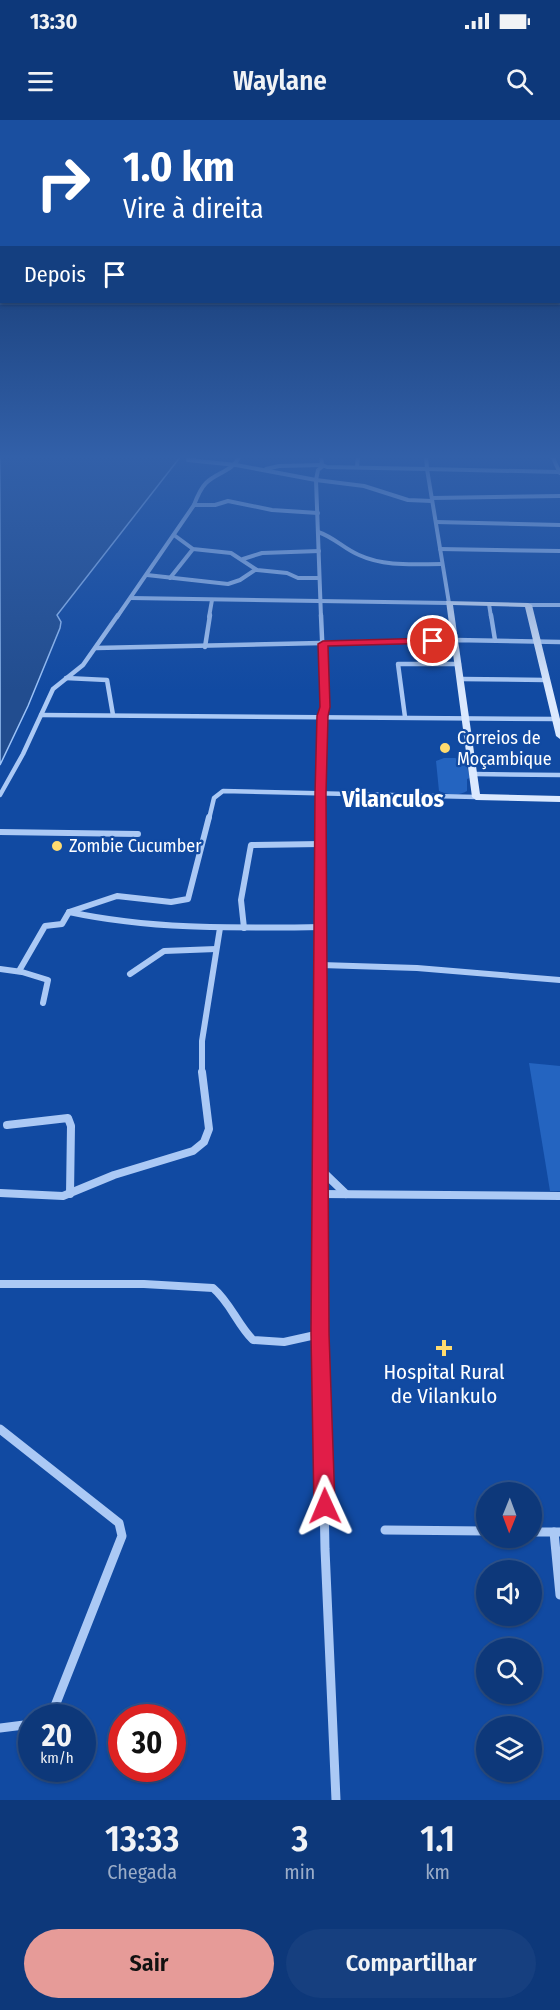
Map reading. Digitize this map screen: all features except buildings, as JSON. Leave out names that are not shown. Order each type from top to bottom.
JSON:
[{"type":"main road","points":[[560,736],[528,605],[449,603],[476,797],[560,799]]},
{"type":"street","points":[[318,534],[325,707],[322,716],[321,794],[320,1334],[329,1688],[336,1800]]},
{"type":"street","points":[[325,534],[336,538],[355,554],[367,558],[400,563],[442,564]]},
{"type":"street","points":[[131,598],[449,603],[438,534]]},
{"type":"street","points":[[0,795],[53,689],[83,664],[96,648],[174,535],[193,549],[229,553],[243,559],[255,570],[287,573],[298,578],[319,578]]},
{"type":"street","points":[[170,578],[193,549]]},
{"type":"street","points":[[440,549],[560,551]]},
{"type":"street","points":[[243,559],[262,553],[319,551]]},
{"type":"street","points":[[147,575],[228,584],[240,580],[255,570]]},
{"type":"street","points":[[205,648],[212,600]]},
{"type":"street","points":[[489,604],[495,640]]},
{"type":"street","points":[[528,605],[560,605]]},
{"type":"street","points":[[96,648],[205,648],[455,640],[560,642]]},
{"type":"street","points":[[405,717],[398,664],[459,664]]},
{"type":"street","points":[[66,678],[107,680],[113,716]]},
{"type":"street","points":[[461,678],[546,680]]},
{"type":"street","points":[[41,715],[556,719]]},
{"type":"street","points":[[474,774],[560,774]]},
{"type":"street","points":[[19,971],[44,928],[47,925],[62,924],[69,912],[117,896],[171,902],[188,899],[214,798],[223,791],[476,797]]},
{"type":"street","points":[[0,832],[138,834]]},
{"type":"street","points":[[244,928],[241,900],[251,844],[321,844]]},
{"type":"street","points":[[69,912],[123,924],[220,928],[321,927]]},
{"type":"street","points":[[0,1193],[48,1196],[70,1194],[114,1175],[193,1151],[203,1145],[208,1138],[209,1129],[201,1062],[202,1041],[220,928]]},
{"type":"street","points":[[130,974],[164,951],[216,949]]},
{"type":"street","points":[[321,965],[417,968],[560,980]]},
{"type":"street","points":[[0,969],[19,971],[48,980],[43,1003]]},
{"type":"street","points":[[7,1125],[68,1118],[71,1126],[70,1194]]},
{"type":"street","points":[[320,1169],[347,1194]]},
{"type":"street","points":[[320,1194],[560,1196]]},
{"type":"street","points":[[0,1284],[144,1284],[213,1288],[224,1298],[237,1324],[253,1340],[291,1342],[320,1334]]},
{"type":"street","points":[[0,1429],[119,1523],[122,1529],[56,1704]]},
{"type":"street","points":[[385,1530],[476,1531]]},
{"type":"street","points":[[557,1532],[560,1594]]},
{"type":"street","points":[[0,1728],[18,1726]]},
{"type":"shaded area","points":[[0,534],[120,534],[57,615],[61,622],[60,628],[28,706],[0,765]]},
{"type":"shaded area","points":[[455,758],[466,763],[470,778],[467,779],[467,791],[453,794],[439,791],[436,761]]},
{"type":"shaded area","points":[[529,1063],[560,1066],[560,1191],[550,1191]]},
{"type":"place","name":"Correios de Moçambique","points":[[445,748]]},
{"type":"place","name":"Zombie Cucumber","points":[[57,846]]},
{"type":"place","name":"Hospital Rural de Vilankulo","points":[[444,1348]]},
{"type":"district","name":"Vilanculos","points":[[393,799]]},
{"type":"route","points":[[325,1506],[320,1334],[321,794],[322,716],[325,707],[323,644],[433,641]]}]
